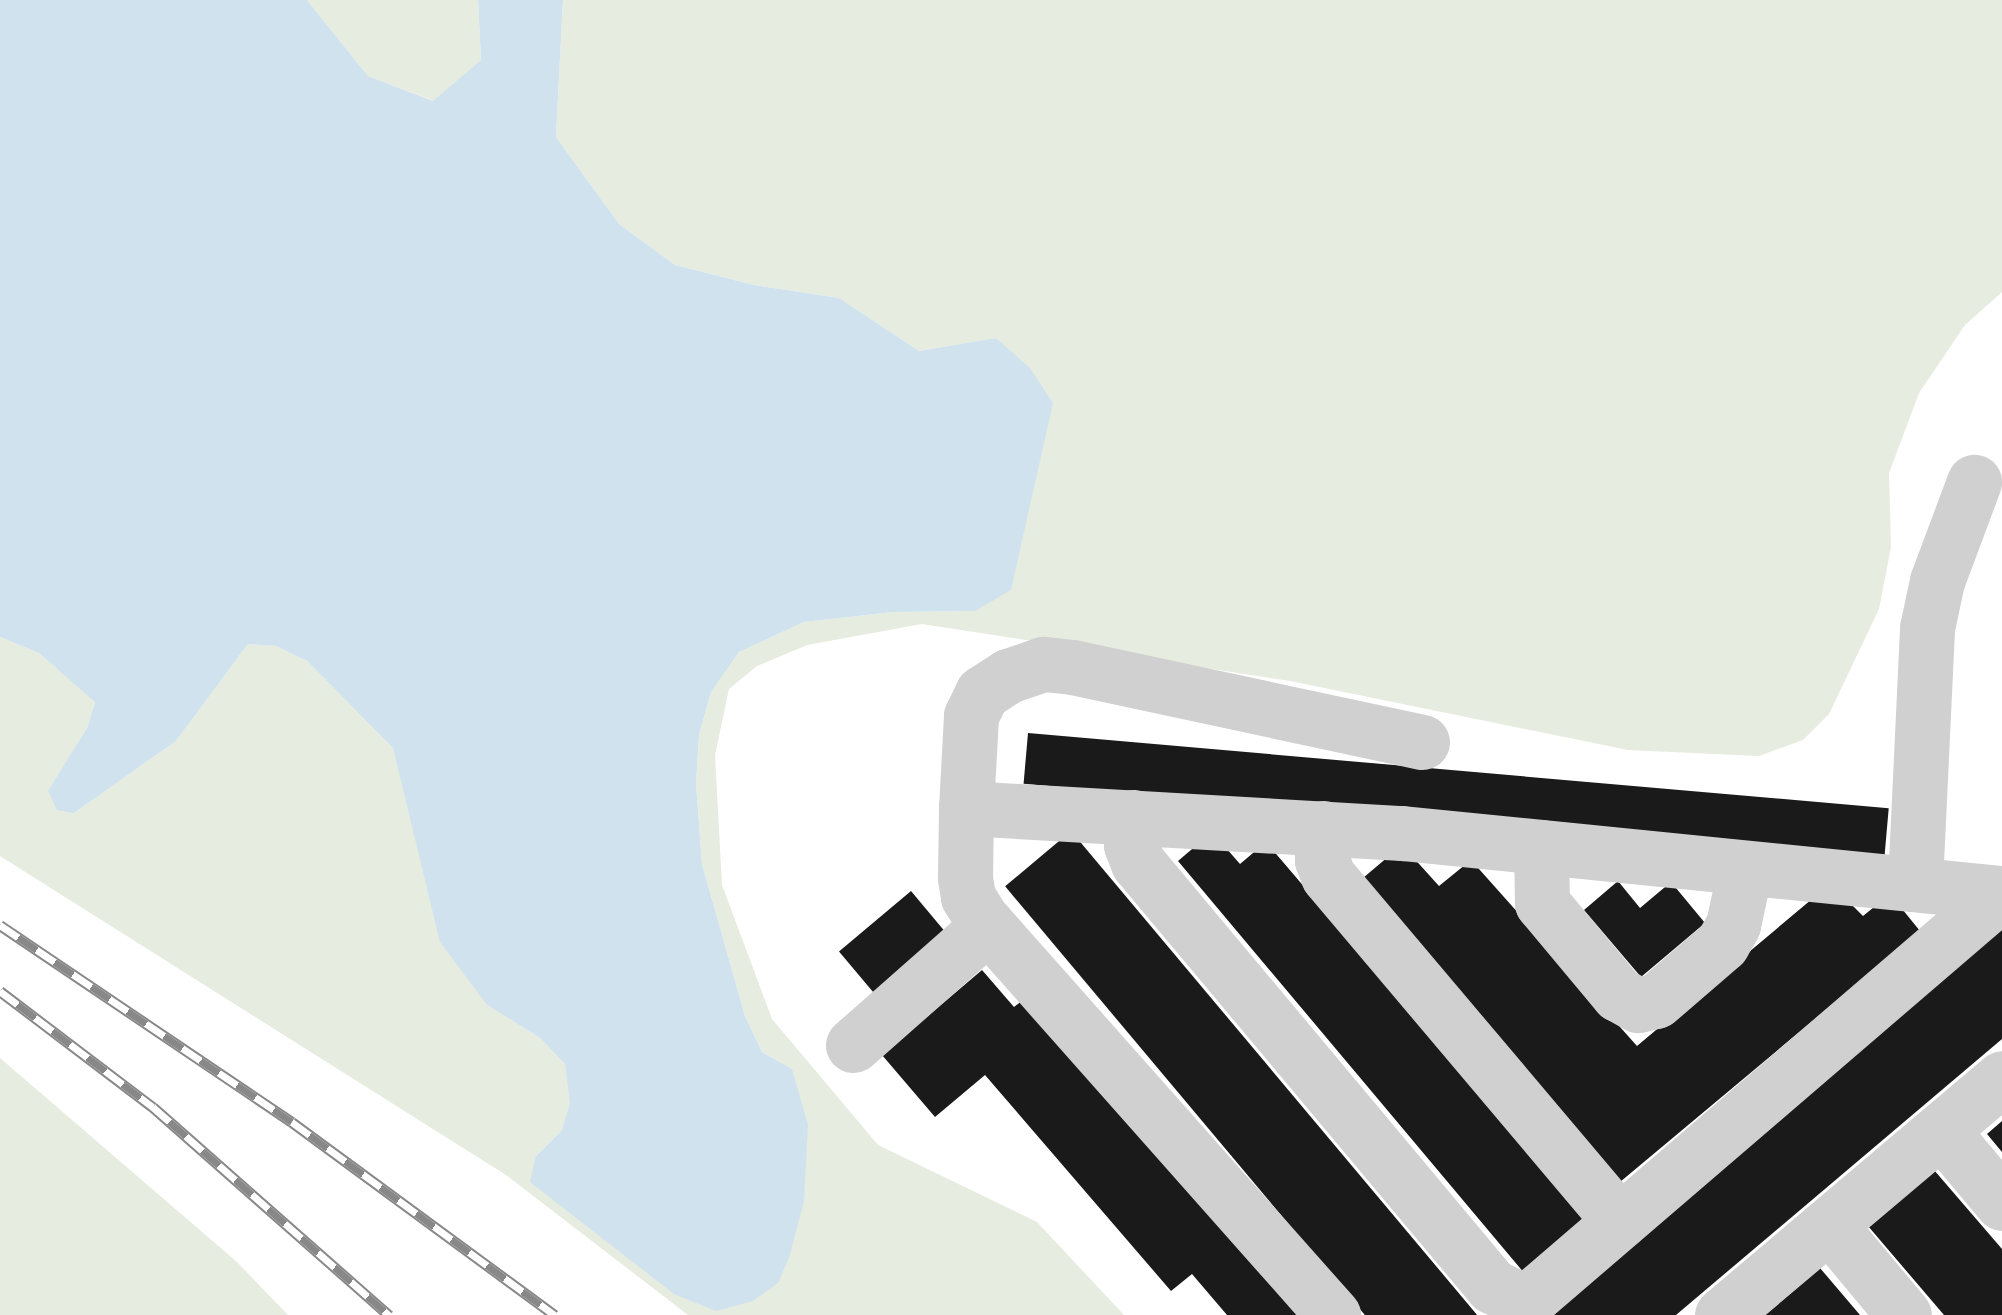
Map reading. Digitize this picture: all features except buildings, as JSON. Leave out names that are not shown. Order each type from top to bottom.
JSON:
[{"type":"lane","points":[[1914,884],[1927,628],[1937,581],[1974,482]]},
{"type":"lane","points":[[1334,1315],[988,926],[968,898],[970,716],[982,693],[1008,676],[1043,664],[1073,667],[1422,742]]},
{"type":"lane","points":[[966,808],[1323,828],[2001,893]]},
{"type":"lane","points":[[1133,817],[1132,844],[1138,863],[1492,1286],[1508,1297],[1532,1296],[2001,893]]},
{"type":"lane","points":[[1323,828],[1322,860],[1328,876],[1620,1220]]},
{"type":"lane","points":[[1541,847],[1542,903],[1618,994],[1638,1004],[1656,1001],[1722,944],[1733,925],[1745,869]]},
{"type":"lane","points":[[854,1046],[988,926]]},
{"type":"lane","points":[[1722,1315],[2002,1078]]},
{"type":"lane","points":[[1940,1130],[2002,1202]]},
{"type":"lane","points":[[1829,1225],[1904,1315]]},
{"type":"shaded area","points":[[307,0],[478,0],[481,60],[434,101],[368,76]]},
{"type":"shaded area","points":[[563,0],[2002,0],[2002,292],[1965,325],[1919,393],[1889,473],[1891,547],[1879,609],[1829,714],[1803,740],[1759,756],[1628,750],[1290,681],[922,624],[807,645],[757,666],[729,689],[715,755],[722,885],[772,1019],[878,1145],[1037,1222],[1124,1315],[688,1315],[506,1175],[0,856],[0,637],[39,653],[95,701],[87,728],[49,791],[74,813],[176,741],[248,644],[276,646],[307,661],[393,748],[415,826],[487,1005],[540,1038],[565,1064],[571,1103],[562,1130],[536,1156],[792,1069],[762,1052],[745,1016],[702,864],[696,783],[699,735],[711,692],[739,652],[804,622],[893,612],[974,611],[997,338],[919,351],[839,298],[754,285],[675,265],[619,224],[556,137]]},
{"type":"shaded area","points":[[0,1058],[237,1262],[288,1315],[0,1315]]},
{"type":"water","points":[[0,0],[307,0],[368,76],[433,101],[481,60],[478,0],[563,0],[556,137],[619,224],[675,265],[754,285],[839,298],[919,351],[996,338],[1030,368],[1053,403],[1011,590],[975,611],[893,612],[804,622],[739,652],[711,692],[699,735],[696,783],[702,864],[745,1016],[762,1052],[792,1069],[808,1125],[804,1201],[789,1258],[778,1283],[753,1301],[716,1311],[674,1294],[530,1182],[536,1156],[562,1130],[570,1103],[565,1064],[540,1038],[487,1005],[440,942],[393,748],[307,661],[276,646],[248,644],[176,741],[74,813],[57,810],[48,791],[87,728],[95,702],[39,653],[0,637]]},
{"type":"railway","points":[[0,925],[292,1122],[555,1315]]},
{"type":"railway","points":[[0,991],[153,1107],[389,1315]]}]
